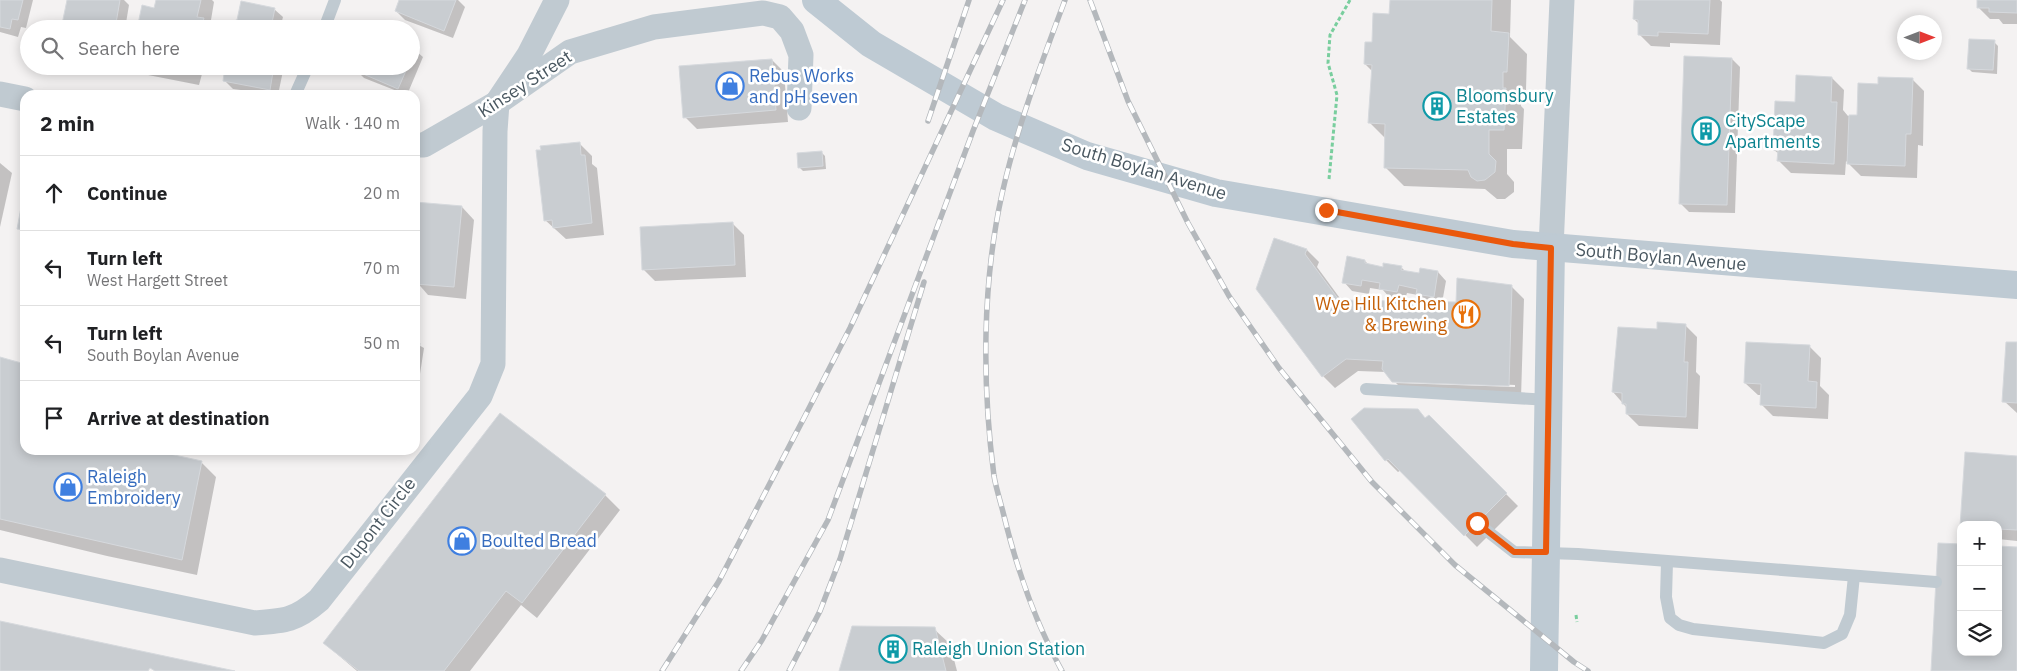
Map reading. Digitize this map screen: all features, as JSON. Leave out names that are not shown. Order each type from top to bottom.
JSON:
[{"type":"street","name":"Dupont Circle","points":[[0,570],[255,623],[287,620],[302,615],[319,600],[480,396],[493,364],[495,131],[497,103],[529,55],[557,0]]},
{"type":"street","name":"South Boylan Avenue","points":[[816,0],[871,44],[996,117],[1086,156],[1216,193],[1513,244],[2017,285]]},
{"type":"street","points":[[1544,671],[1551,248],[1562,0]]},
{"type":"street","name":"Kinsey Street","points":[[420,144],[424,144],[497,103],[570,52],[654,27],[763,13],[780,17],[792,31],[801,55],[800,108]]},
{"type":"street","points":[[0,94],[20,98]]},
{"type":"lane","points":[[327,20],[335,0]]},
{"type":"lane","points":[[298,90],[304,75]]},
{"type":"lane","points":[[1366,389],[1548,400]]},
{"type":"lane","points":[[1477,523],[1514,552],[1546,552],[1936,582]]},
{"type":"lane","points":[[1668,562],[1666,597],[1670,618],[1679,625],[1692,629],[1824,643],[1842,634],[1850,615],[1854,576]]},
{"type":"path","points":[[1329,180],[1337,95],[1328,63],[1330,35],[1350,0]]},
{"type":"path","points":[[1576,615],[1577,622]]},
{"type":"building","points":[[0,0],[23,0],[18,20],[12,19],[10,29],[0,27]]},
{"type":"building","points":[[67,0],[120,0],[117,20],[63,20]]},
{"type":"building","points":[[156,0],[201,0],[197,17],[204,18],[203,20],[139,20],[142,5],[154,8]]},
{"type":"building","points":[[399,0],[456,0],[444,31],[395,11]]},
{"type":"building","name":"Bloomsbury Estates","points":[[1390,0],[1492,0],[1491,31],[1509,33],[1507,72],[1503,72],[1503,88],[1506,88],[1504,130],[1489,130],[1489,154],[1496,161],[1495,172],[1485,180],[1477,181],[1471,177],[1468,170],[1384,168],[1385,124],[1368,123],[1372,65],[1364,64],[1365,42],[1372,42],[1373,13],[1389,14]]},
{"type":"building","points":[[1634,0],[1710,0],[1708,34],[1658,32],[1658,36],[1638,35],[1638,20],[1633,19]]},
{"type":"building","points":[[1977,0],[2017,0],[2017,13],[1989,12],[1989,8],[1977,8]]},
{"type":"building","points":[[241,1],[275,8],[273,20],[237,20]]},
{"type":"building","points":[[1969,39],[1995,40],[1993,70],[1967,69]]},
{"type":"building","name":"CityScape Apartments","points":[[1684,56],[1732,58],[1727,205],[1679,204]]},
{"type":"building","points":[[772,59],[776,110],[683,118],[679,66]]},
{"type":"building","points":[[224,75],[272,75],[270,90],[223,81]]},
{"type":"building","points":[[366,75],[404,75],[398,89]]},
{"type":"building","points":[[1796,75],[1832,77],[1831,102],[1837,102],[1834,164],[1777,161],[1778,150],[1773,150],[1775,101],[1795,102]]},
{"type":"building","points":[[1878,77],[1913,78],[1911,134],[1906,134],[1905,166],[1847,164],[1849,115],[1857,115],[1858,83],[1878,84]]},
{"type":"building","points":[[580,142],[581,155],[585,155],[592,223],[553,228],[552,220],[544,221],[536,150],[541,150],[540,146]]},
{"type":"building","points":[[822,151],[823,166],[798,168],[797,153]]},
{"type":"building","points":[[420,202],[462,206],[454,287],[420,284]]},
{"type":"building","points":[[20,213],[20,229],[17,229]]},
{"type":"building","points":[[733,222],[735,265],[642,270],[640,227]]},
{"type":"building","points":[[1274,238],[1307,249],[1305,254],[1339,300],[1456,302],[1457,278],[1512,285],[1509,386],[1392,382],[1382,369],[1383,361],[1346,359],[1322,377],[1256,289]]},
{"type":"building","points":[[1347,256],[1383,267],[1383,263],[1402,266],[1401,270],[1419,273],[1420,268],[1438,271],[1434,297],[1416,294],[1417,289],[1399,285],[1397,292],[1379,289],[1380,283],[1362,280],[1361,286],[1342,283]]},
{"type":"building","points":[[1657,322],[1686,324],[1684,362],[1688,362],[1686,417],[1626,414],[1626,404],[1622,404],[1622,393],[1612,392],[1618,327],[1657,329]]},
{"type":"building","points":[[1746,342],[1810,345],[1808,381],[1817,382],[1816,408],[1760,405],[1761,384],[1744,383]]},
{"type":"building","points":[[2006,342],[2017,342],[2017,403],[2002,402]]},
{"type":"building","points":[[0,357],[20,363],[20,455],[174,455],[202,461],[182,560],[0,519]]},
{"type":"building","points":[[1364,408],[1418,409],[1425,418],[1429,415],[1507,493],[1464,536],[1388,459],[1385,461],[1351,419]]},
{"type":"building","points":[[500,413],[606,494],[522,603],[506,591],[444,671],[359,671],[323,643]]},
{"type":"building","points":[[1965,452],[2017,456],[2017,530],[2002,529],[2002,521],[1960,521]]},
{"type":"building","points":[[1938,543],[1957,544],[1957,656],[2002,656],[2002,546],[2017,547],[2017,671],[1931,671]]},
{"type":"building","points":[[0,621],[235,671],[155,671],[150,668],[148,671],[0,671]]},
{"type":"building","name":"Raleigh Union Station","points":[[852,626],[935,627],[946,671],[839,671]]},
{"type":"railway","points":[[928,121],[969,0]]},
{"type":"railway","points":[[662,671],[719,581],[850,328],[1003,0]]},
{"type":"railway","points":[[741,671],[762,640],[828,520],[973,131],[1025,0]]},
{"type":"railway","points":[[1062,671],[1043,633],[1027,593],[996,485],[987,406],[986,334],[991,263],[995,228],[1002,194],[1022,120],[1065,0]]},
{"type":"railway","points":[[1090,0],[1128,101],[1188,223],[1229,296],[1279,368],[1372,482],[1455,565],[1574,662],[1588,671]]},
{"type":"railway","points":[[789,671],[820,611],[840,559],[924,282]]},
{"type":"place","name":"Rebus Works and pH seven","points":[[730,86]]},
{"type":"place","name":"Bloomsbury Estates","points":[[1437,106]]},
{"type":"place","name":"CityScape Apartments","points":[[1706,131]]},
{"type":"place","name":"Wye Hill Kitchen & Brewing","points":[[1466,314]]},
{"type":"place","name":"Raleigh Embroidery","points":[[68,487]]},
{"type":"place","name":"Boulted Bread","points":[[462,541]]},
{"type":"place","name":"Raleigh Union Station","points":[[893,649]]},
{"type":"route","points":[[1326,210],[1513,244],[1551,248],[1546,552],[1514,552],[1477,523]]}]
